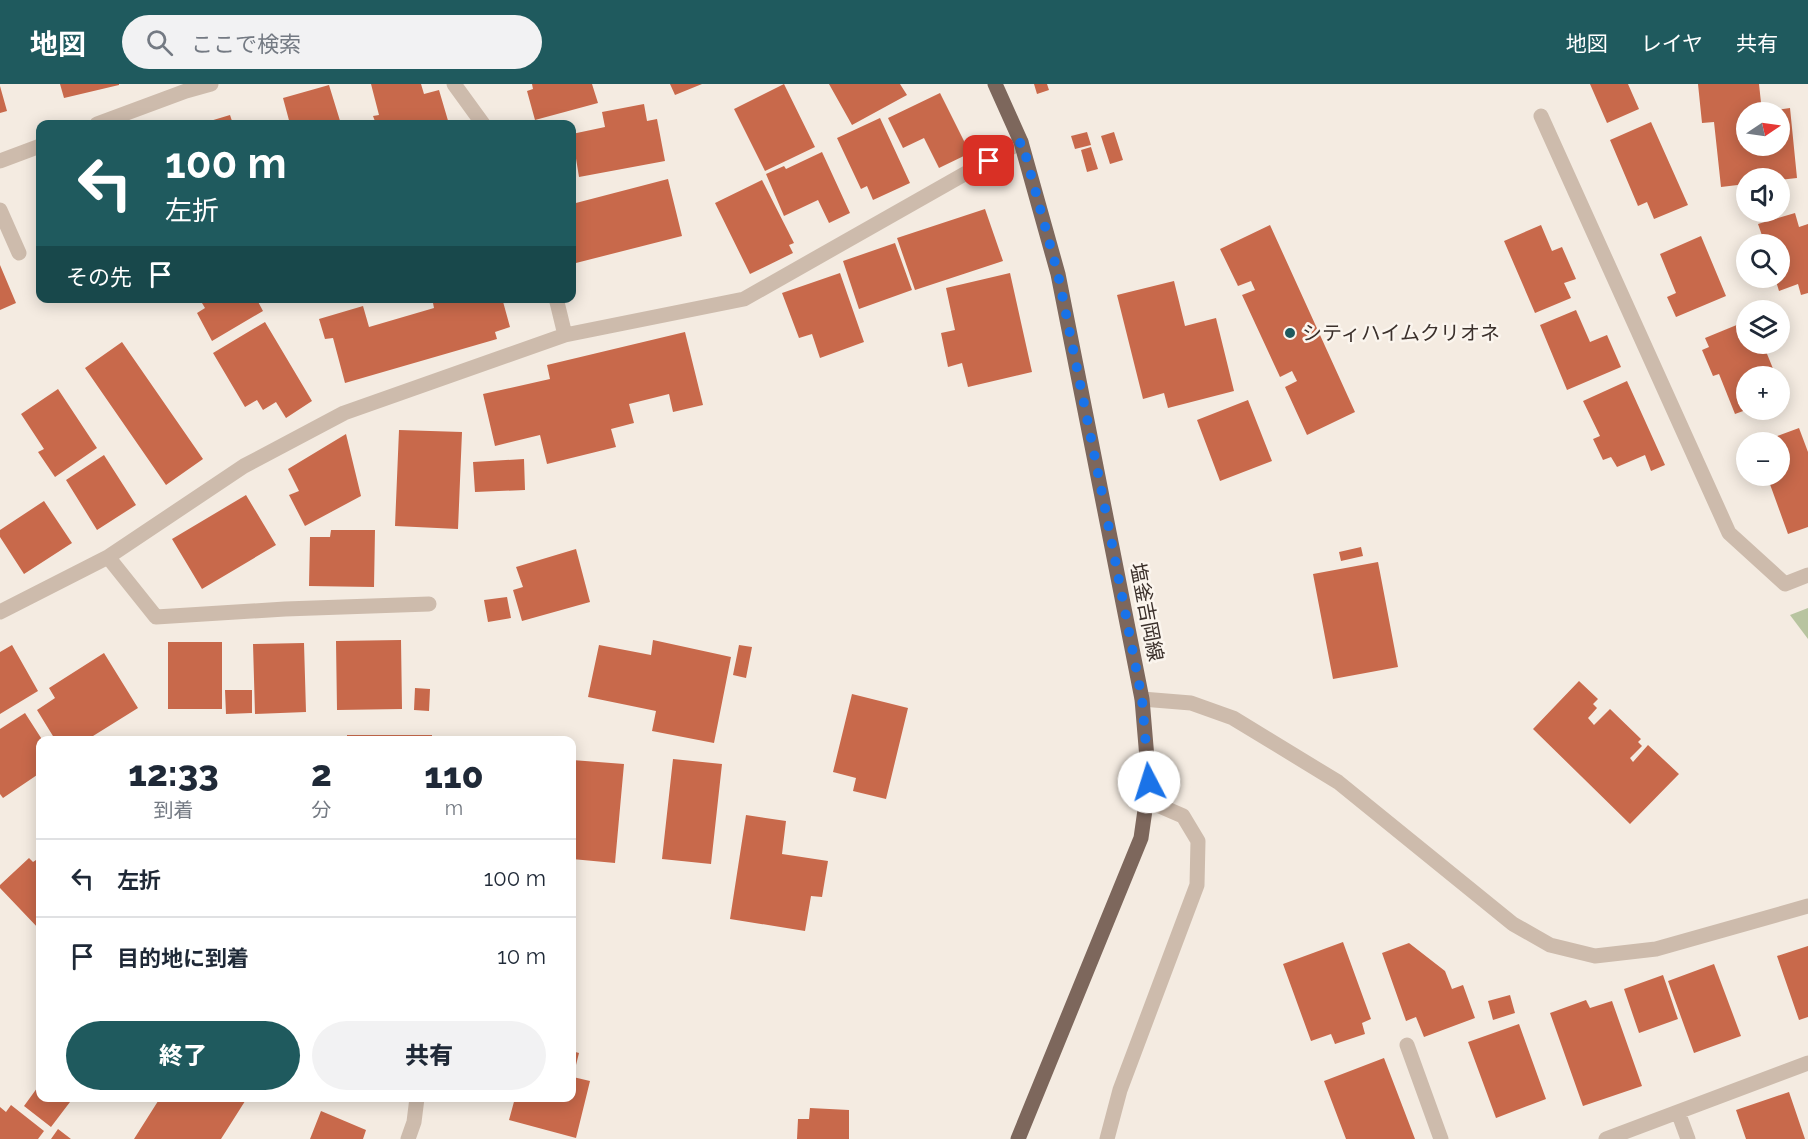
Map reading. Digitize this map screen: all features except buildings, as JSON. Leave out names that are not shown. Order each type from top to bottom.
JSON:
[{"type":"main road","name":"塩釜吉岡線","points":[[995,84],[1022,142],[1058,274],[1142,699],[1149,782],[1141,838],[1018,1139]]},
{"type":"street","points":[[107,120],[185,88],[211,84]]},
{"type":"street","points":[[453,84],[480,120]]},
{"type":"street","points":[[1541,116],[1729,533],[1785,584],[1808,575]]},
{"type":"street","points":[[0,612],[108,557],[244,466],[344,413],[565,335],[744,298],[1022,142]]},
{"type":"street","points":[[0,161],[36,148]]},
{"type":"street","points":[[0,210],[19,253]]},
{"type":"street","points":[[556,303],[565,335]]},
{"type":"street","points":[[108,557],[156,617],[285,609],[429,604]]},
{"type":"street","points":[[1142,699],[1191,703],[1233,718],[1338,782],[1513,924],[1550,945],[1595,956],[1656,949],[1808,906]]},
{"type":"street","points":[[1107,1139],[1120,1090],[1197,885],[1198,841],[1183,816],[1146,800]]},
{"type":"street","points":[[1407,1045],[1441,1139]]},
{"type":"street","points":[[1606,1139],[1808,1063]]},
{"type":"street","points":[[408,1139],[414,1122],[416,1102]]},
{"type":"street","points":[[1678,1112],[1688,1139]]},
{"type":"green space","points":[[1808,608],[1808,639],[1790,615]]},
{"type":"place","name":"シティハイムクリオネ","points":[[1290,333]]},
{"type":"route","points":[[989,161],[1022,142],[1058,274],[1142,699],[1149,782]]}]
